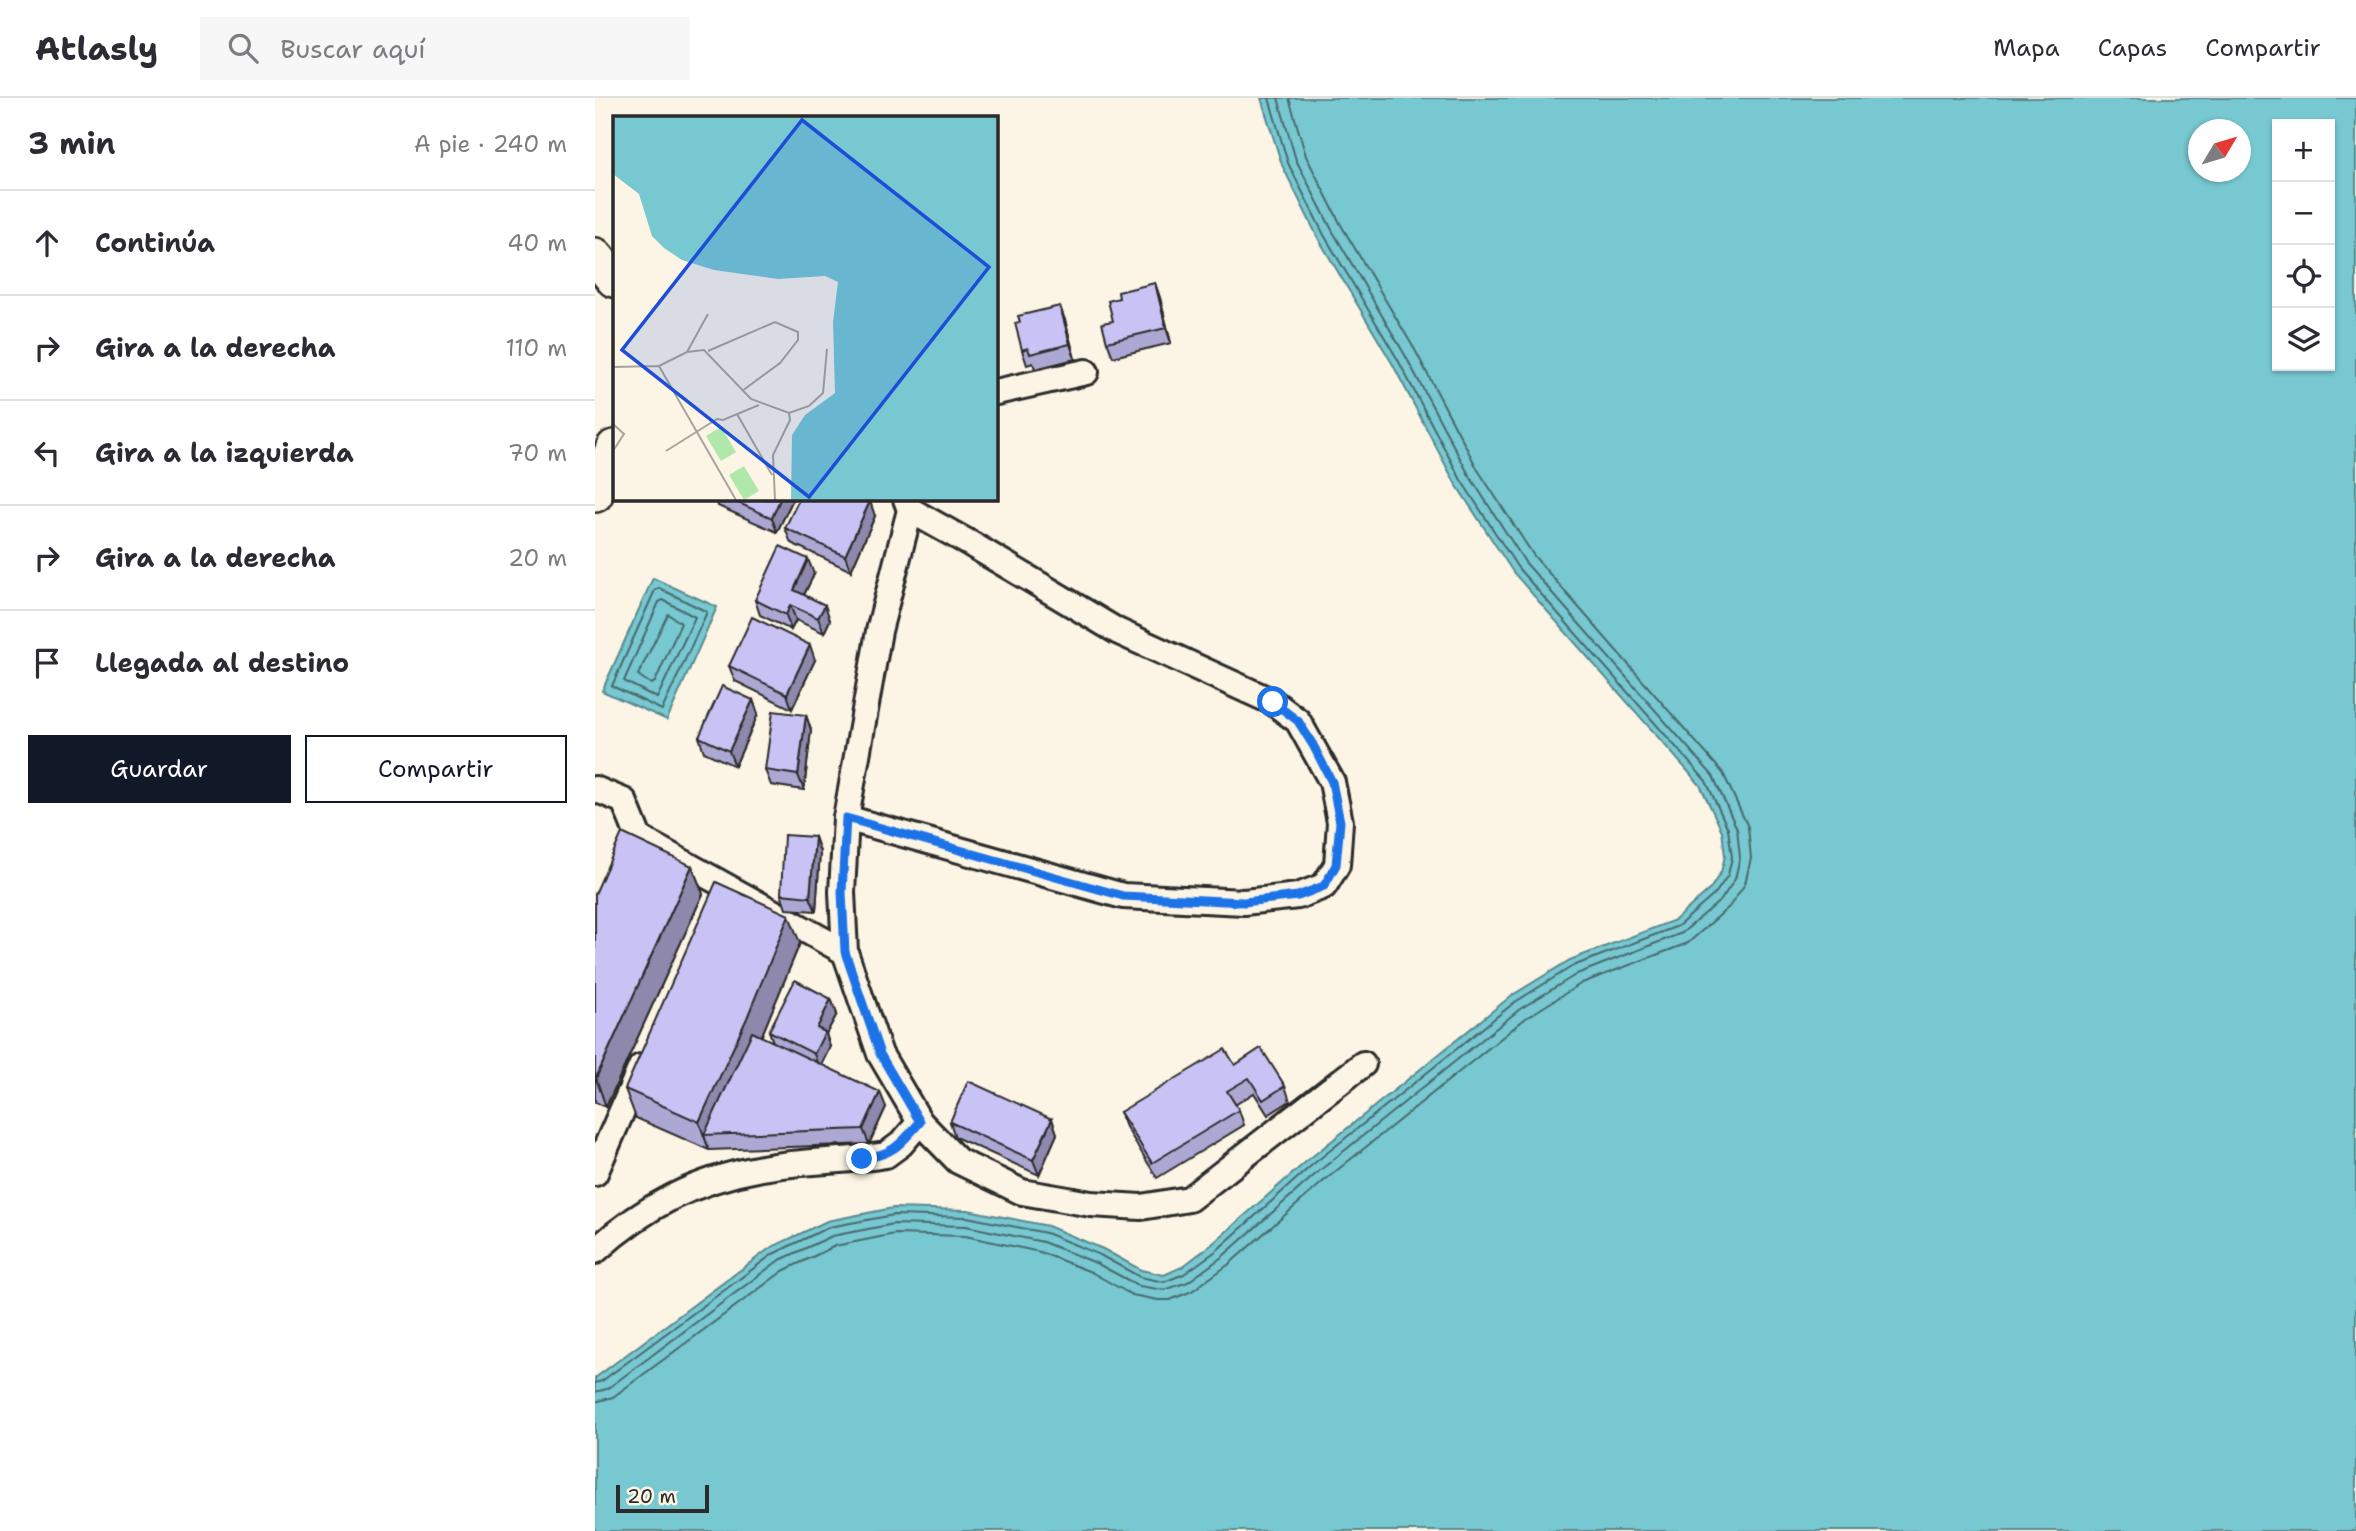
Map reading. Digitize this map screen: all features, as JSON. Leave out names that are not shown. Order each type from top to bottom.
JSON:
[{"type":"street","points":[[595,256],[613,278]]},
{"type":"street","points":[[997,392],[1086,372]]},
{"type":"street","points":[[595,494],[613,450]]},
{"type":"street","points":[[846,818],[1123,896],[1244,902],[1298,896],[1324,886],[1336,865],[1340,822],[1332,782],[1298,721],[1273,702],[1117,631],[908,505],[879,631],[846,818],[842,892],[845,952],[880,1054],[920,1122],[958,1161],[1023,1192],[1091,1204],[1140,1207],[1189,1199],[1363,1063]]},
{"type":"street","points":[[595,789],[624,802],[639,838],[845,952]]},
{"type":"street","points":[[709,908],[720,883]]},
{"type":"street","points":[[595,1173],[649,1047]]},
{"type":"street","points":[[595,1251],[630,1220],[662,1201],[709,1182],[761,1168],[886,1155],[901,1144],[920,1122]]},
{"type":"water","points":[[1261,98],[2356,98],[2356,1531],[595,1531],[595,1378],[770,1248],[827,1221],[893,1208],[968,1210],[1048,1226],[1103,1249],[1141,1270],[1164,1275],[1182,1267],[1211,1245],[1308,1160],[1511,996],[1570,960],[1675,920],[1710,889],[1721,872],[1725,856],[1722,831],[1700,785],[1513,572],[1455,483],[1392,363],[1318,238],[1282,165]]},
{"type":"water","points":[[653,578],[717,607],[667,720],[602,691]]},
{"type":"building","points":[[1155,283],[1166,328],[1107,342],[1102,323],[1113,321],[1108,301],[1119,298],[1118,292]]},
{"type":"building","points":[[1060,306],[1070,344],[1030,354],[1028,348],[1022,350],[1015,323],[1020,322],[1018,316]]},
{"type":"building","points":[[732,500],[780,500],[772,518]]},
{"type":"building","points":[[799,500],[870,501],[845,556],[785,528]]},
{"type":"building","points":[[780,546],[808,559],[794,590],[825,605],[818,618],[790,605],[786,615],[755,600]]},
{"type":"building","points":[[752,617],[810,645],[787,694],[729,666]]},
{"type":"building","points":[[722,686],[753,700],[729,751],[699,737]]},
{"type":"building","points":[[773,711],[806,715],[798,775],[765,770]]},
{"type":"building","points":[[622,833],[692,866],[595,1078],[595,894]]},
{"type":"building","points":[[784,835],[815,837],[810,897],[781,894]]},
{"type":"building","points":[[716,882],[789,915],[747,1018],[699,1122],[625,1089]]},
{"type":"building","points":[[795,980],[831,999],[817,1028],[825,1032],[814,1054],[769,1031]]},
{"type":"building","points":[[752,1032],[880,1092],[863,1129],[704,1135]]},
{"type":"building","points":[[1261,1048],[1285,1086],[1263,1100],[1249,1078],[1227,1091],[1239,1110],[1152,1163],[1120,1112],[1225,1049],[1235,1065]]},
{"type":"building","points":[[968,1081],[1052,1119],[1033,1160],[950,1122]]},
{"type":"route","points":[[862,1159],[886,1155],[901,1144],[920,1122],[880,1054],[845,952],[842,892],[846,818],[1123,896],[1244,902],[1298,896],[1324,886],[1336,865],[1340,822],[1332,782],[1313,745],[1298,721],[1273,702]]}]
